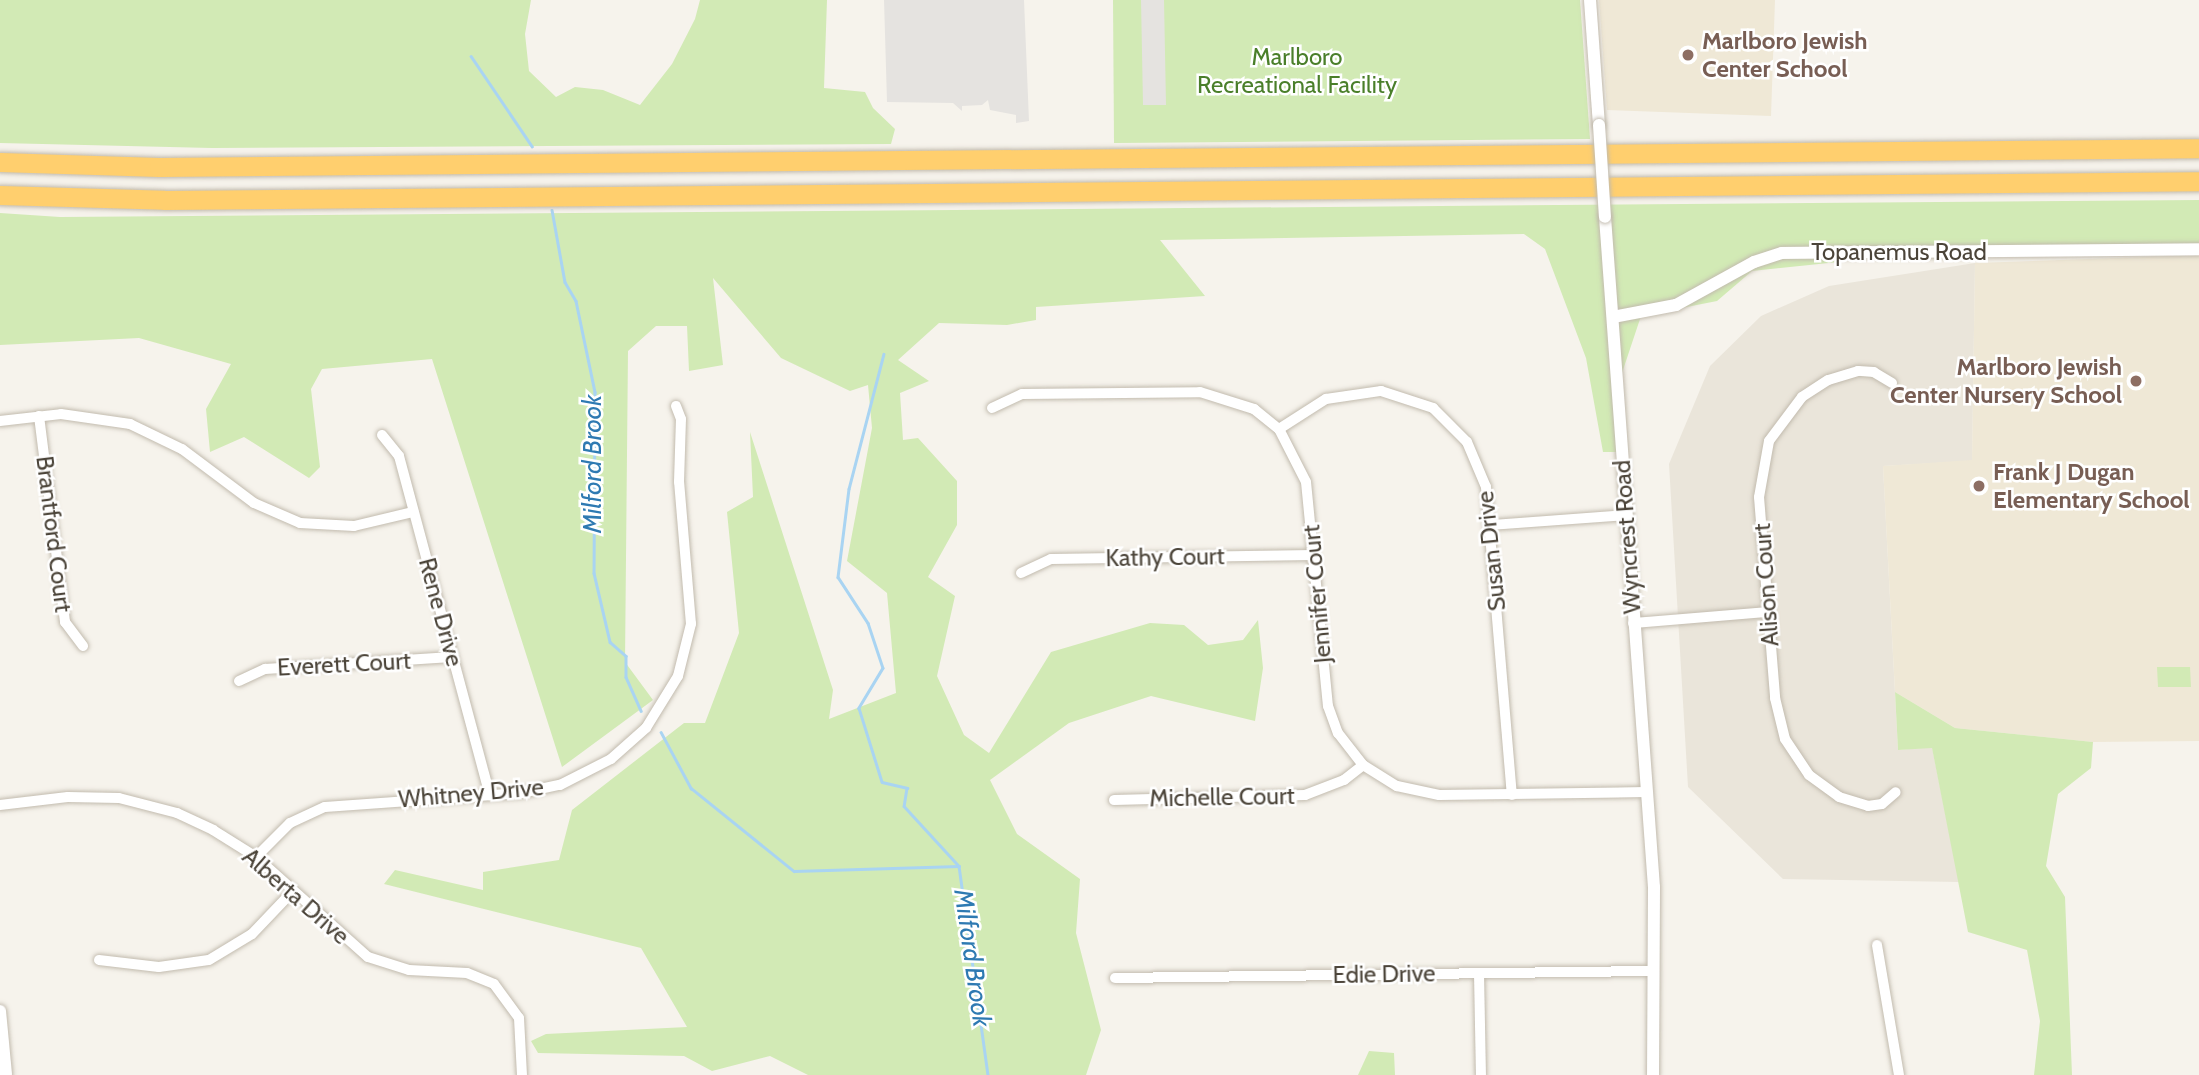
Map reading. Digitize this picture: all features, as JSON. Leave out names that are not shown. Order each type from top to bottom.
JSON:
[{"type":"highway","points":[[0,162],[172,167],[2199,148]]},
{"type":"highway","points":[[0,195],[164,200],[2199,181]]},
{"type":"street","name":"Wyncrest Road","points":[[1590,0],[1654,887],[1653,1075]]},
{"type":"street","name":"Topanemus Road","points":[[1613,317],[1676,305],[1754,262],[1782,253],[2199,249]]},
{"type":"street","name":"Alison Court","points":[[1892,383],[1869,371],[1834,378],[1802,397],[1775,428],[1759,481],[1777,716],[1797,761],[1824,788],[1861,805],[1882,804],[1896,792]]},
{"type":"street","name":"Susan Drive","points":[[1279,429],[1315,404],[1346,393],[1381,391],[1416,399],[1448,419],[1473,451],[1486,487],[1491,525],[1512,795]]},
{"type":"street","name":"Jennifer Court","points":[[992,408],[1022,394],[1200,392],[1241,403],[1279,429],[1306,482],[1328,706],[1338,733],[1363,765],[1385,780],[1417,793],[1512,795],[1646,792]]},
{"type":"street","name":"Whitney Drive","points":[[256,857],[290,823],[325,807],[549,788],[596,769],[646,728],[678,676],[688,642],[692,600],[679,482],[681,419],[676,407]]},
{"type":"street","points":[[0,421],[38,416],[88,416],[144,429],[182,449],[254,503],[300,523],[354,526],[413,512]]},
{"type":"street","name":"Brantford Court","points":[[38,416],[62,610],[72,636],[83,646]]},
{"type":"street","name":"Rene Drive","points":[[382,435],[399,456],[490,795]]},
{"type":"street","points":[[1491,525],[1626,514]]},
{"type":"street","name":"Kathy Court","points":[[1021,573],[1051,559],[1313,555]]},
{"type":"street","points":[[1633,623],[1767,612]]},
{"type":"street","name":"Everett Court","points":[[239,681],[265,669],[452,657]]},
{"type":"street","name":"Michelle Court","points":[[1114,800],[1305,795],[1329,788],[1363,765]]},
{"type":"street","name":"Alberta Drive","points":[[0,805],[89,796],[151,805],[200,823],[256,857],[292,892],[375,961],[409,970],[467,973],[494,984],[519,1018],[522,1075]]},
{"type":"street","points":[[99,960],[159,967],[209,960],[246,939],[292,892]]},
{"type":"street","points":[[1877,945],[1899,1075]]},
{"type":"street","name":"Edie Drive","points":[[1115,978],[1139,975],[1652,971]]},
{"type":"street","points":[[1479,973],[1481,1075]]},
{"type":"street","points":[[0,1011],[6,1075]]},
{"type":"shaded area","points":[[884,0],[1024,0],[1029,121],[1016,123],[1016,115],[990,110],[988,100],[982,105],[962,106],[962,111],[953,103],[887,102]]},
{"type":"shaded area","points":[[1141,0],[1164,0],[1166,105],[1143,105]]},
{"type":"shaded area","name":"Marlboro Jewish Center School","points":[[1599,0],[1775,0],[1771,116],[1607,110]]},
{"type":"shaded area","name":"Frank J Dugan Elementary School","points":[[2199,255],[2199,741],[2093,742],[1955,728],[1895,692],[1883,466],[1972,460],[1975,263]]},
{"type":"shaded area","points":[[1975,263],[1972,461],[1883,466],[1898,750],[1932,747],[1959,882],[1783,879],[1688,787],[1669,464],[1710,366],[1761,316],[1829,286]]},
{"type":"green space","points":[[0,0],[531,0],[525,34],[529,71],[556,97],[575,87],[603,90],[640,105],[672,64],[695,19],[700,0],[827,0],[824,88],[865,92],[873,108],[895,129],[891,144],[212,148],[0,143]]},
{"type":"green space","name":"Marlboro Recreational Facility","points":[[1113,0],[1580,0],[1590,139],[1114,143]]},
{"type":"green space","points":[[2199,200],[2199,244],[1878,247],[1838,262],[1752,271],[1717,301],[1641,316],[1617,388],[1622,452],[1603,452],[1586,358],[1545,249],[1524,234],[1160,240],[1205,296],[1036,307],[1036,320],[1007,325],[939,323],[898,360],[929,381],[900,393],[903,440],[918,438],[957,481],[957,525],[928,577],[955,596],[937,676],[964,735],[989,753],[1051,652],[1150,623],[1184,625],[1208,645],[1243,640],[1258,620],[1263,668],[1255,721],[1151,696],[1069,723],[990,780],[1017,834],[1080,879],[1076,933],[1101,1030],[1086,1075],[808,1075],[770,1056],[712,1071],[684,1056],[538,1053],[531,1041],[546,1034],[687,1027],[641,948],[384,884],[395,870],[483,890],[483,872],[559,860],[572,810],[684,723],[705,723],[739,633],[727,512],[753,497],[750,432],[833,690],[829,719],[896,693],[887,593],[847,561],[872,428],[868,385],[850,391],[781,358],[713,278],[723,365],[689,371],[687,326],[656,326],[628,351],[625,662],[653,700],[562,767],[432,359],[322,369],[311,389],[320,467],[309,478],[244,437],[210,452],[206,409],[231,364],[139,338],[0,345],[0,213],[60,217]]},
{"type":"green space","points":[[2157,667],[2190,667],[2191,687],[2158,687]]},
{"type":"green space","points":[[1895,692],[1955,728],[2093,742],[2091,768],[2058,794],[2046,866],[2065,897],[2072,1075],[2034,1075],[2040,1021],[2027,950],[1968,932],[1932,748],[1898,750]]},
{"type":"green space","points":[[1369,1051],[1394,1053],[1395,1075],[1358,1075]]},
{"type":"waterway","name":"Milford Brook","points":[[471,56],[532,146]]},
{"type":"waterway","name":"Milford Brook","points":[[552,210],[565,282],[576,301],[595,392],[594,573],[610,642],[626,656],[626,677],[641,711]]},
{"type":"waterway","points":[[884,354],[849,489],[838,577],[868,623],[883,668],[859,708],[882,782],[907,788],[904,806],[959,866]]},
{"type":"waterway","name":"Milford Brook","points":[[661,732],[691,788],[794,871],[959,866],[988,1075]]},
{"type":"place","name":"Marlboro Jewish Center School","points":[[1688,55]]},
{"type":"place","name":"Marlboro Jewish Center Nursery School","points":[[2136,381]]},
{"type":"place","name":"Frank J Dugan Elementary School","points":[[1979,486]]}]
